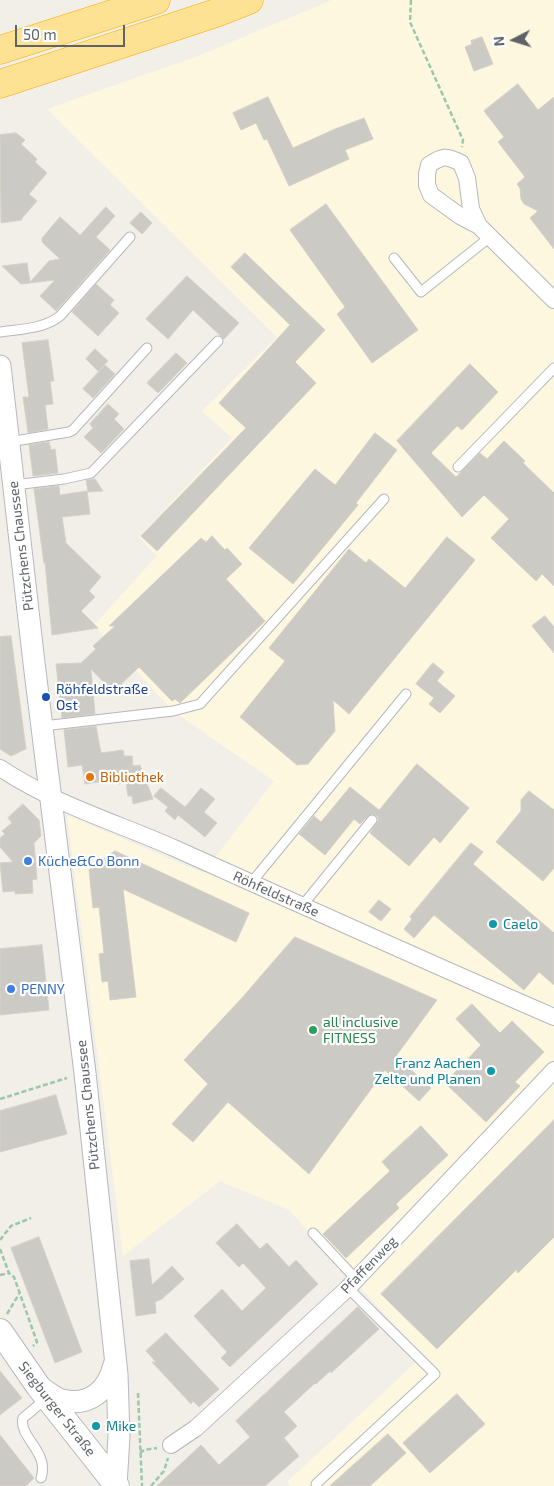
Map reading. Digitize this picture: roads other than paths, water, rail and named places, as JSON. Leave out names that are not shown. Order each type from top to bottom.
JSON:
[{"type":"highway","points":[[0,50],[156,0]]},
{"type":"highway","points":[[0,84],[216,13],[249,0]]},
{"type":"main road","name":"Siegburger Straße","points":[[2,1325],[18,1359],[116,1486]]},
{"type":"street","points":[[484,232],[471,209],[467,178],[461,163],[452,158],[440,157],[429,165],[427,185],[431,195],[484,232],[554,300]]},
{"type":"street","name":"Pützchens Chaussee","points":[[0,366],[3,408],[9,442],[86,1073],[117,1374],[119,1436],[116,1486]]},
{"type":"street","name":"Röhfeldstraße","points":[[0,768],[52,798],[158,841],[554,1017]]},
{"type":"street","name":"Pfaffenweg","points":[[171,1445],[196,1428],[352,1283],[554,1070]]},
{"type":"street","points":[[43,1392],[61,1400],[81,1402],[100,1392],[109,1382],[115,1362]]},
{"type":"lane","points":[[394,258],[421,292],[484,232]]},
{"type":"lane","points":[[0,332],[44,326],[52,323],[130,238]]},
{"type":"lane","points":[[14,485],[64,479],[91,473],[218,342]]},
{"type":"lane","points":[[9,442],[73,430],[147,348]]},
{"type":"lane","points":[[458,467],[554,368]]},
{"type":"lane","points":[[43,726],[174,711],[200,704],[384,499]]},
{"type":"lane","points":[[251,883],[406,694]]},
{"type":"lane","points":[[302,906],[372,820]]},
{"type":"lane","points":[[313,1233],[352,1283],[435,1374],[316,1484]]},
{"type":"lane","points":[[41,1478],[43,1467],[40,1454],[23,1428],[22,1423],[23,1418],[43,1392]]},
{"type":"place","name":"Röhfeldstraße Ost","points":[[46,697]]},
{"type":"place","name":"Bibliothek","points":[[90,777]]},
{"type":"place","name":"Küche&Co Bonn","points":[[28,861]]},
{"type":"place","name":"Caelo","points":[[493,924]]},
{"type":"place","name":"PENNY","points":[[11,989]]},
{"type":"place","name":"all inclusive FITNESS","points":[[313,1030]]},
{"type":"place","name":"Franz Aachen Zelte und Planen","points":[[491,1071]]},
{"type":"place","name":"Mike","points":[[96,1426]]}]
